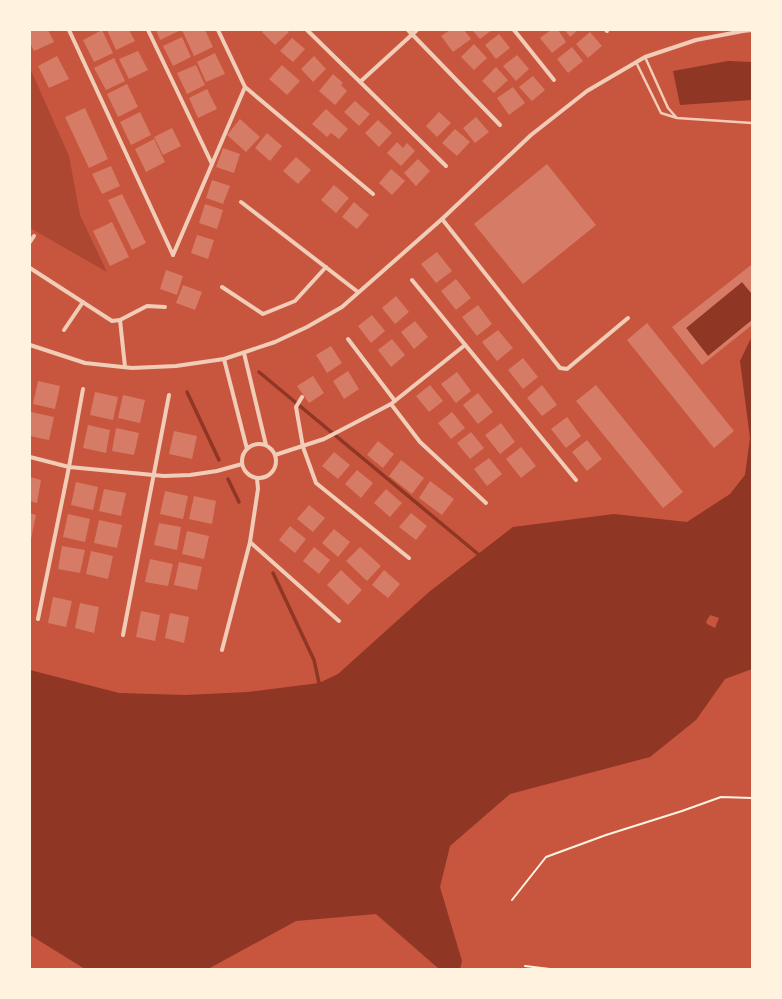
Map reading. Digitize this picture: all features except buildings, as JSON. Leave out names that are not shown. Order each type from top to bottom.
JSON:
[{"type":"street","points":[[69,30],[173,255],[245,87]]},
{"type":"street","points":[[148,30],[212,164]]},
{"type":"street","points":[[218,30],[245,87],[373,194]]},
{"type":"street","points":[[307,30],[446,166]]},
{"type":"street","points":[[408,30],[500,125]]},
{"type":"street","points":[[360,82],[417,30]]},
{"type":"street","points":[[514,30],[554,80]]},
{"type":"street","points":[[30,345],[86,363],[125,367],[176,366],[224,359],[275,342],[307,327],[342,306],[442,219],[531,135],[587,91],[645,58],[696,40],[743,30],[752,30]]},
{"type":"street","points":[[241,202],[358,292]]},
{"type":"street","points":[[442,219],[560,368],[567,369],[628,318]]},
{"type":"street","points":[[30,242],[34,236]]},
{"type":"street","points":[[222,286],[263,314],[295,300],[326,267]]},
{"type":"street","points":[[30,268],[112,321],[120,320],[147,306],[165,307]]},
{"type":"street","points":[[412,280],[576,480]]},
{"type":"street","points":[[64,330],[83,302]]},
{"type":"street","points":[[120,320],[125,367]]},
{"type":"street","points":[[348,339],[420,442],[486,503]]},
{"type":"street","points":[[275,455],[303,447],[338,432],[393,402],[465,345]]},
{"type":"street","points":[[244,353],[266,445]]},
{"type":"street","points":[[224,359],[247,449]]},
{"type":"street","points":[[38,619],[69,467],[83,389]]},
{"type":"street","points":[[123,635],[169,395]]},
{"type":"street","points":[[301,399],[296,407],[303,447],[316,483],[409,558]]},
{"type":"street","points":[[256,444],[266,445],[270,448],[275,455],[275,466],[272,471],[263,477],[258,478],[248,473],[242,464],[244,453],[247,449],[256,444]]},
{"type":"street","points":[[30,457],[69,467],[164,476],[190,475],[217,471],[242,464]]},
{"type":"street","points":[[222,650],[250,542],[258,489],[258,478]]},
{"type":"street","points":[[250,542],[339,621]]},
{"type":"lane","points":[[645,58],[668,108],[677,118]]},
{"type":"lane","points":[[636,62],[661,113],[677,118],[752,123]]},
{"type":"path","points":[[512,900],[546,857],[606,835],[721,797],[752,798]]},
{"type":"path","points":[[525,966],[550,969]]},
{"type":"shaded area","points":[[728,61],[752,62],[752,100],[680,105],[673,71]]},
{"type":"shaded area","points":[[30,68],[69,156],[80,215],[107,272],[30,228]]},
{"type":"shaded area","points":[[742,282],[752,294],[752,320],[708,356],[686,328]]},
{"type":"shaded area","points":[[752,336],[752,669],[725,679],[696,720],[650,757],[510,794],[450,846],[440,887],[462,961],[460,969],[439,969],[376,914],[296,921],[208,969],[85,969],[30,935],[30,670],[119,693],[185,695],[248,692],[319,683],[338,674],[429,592],[513,527],[614,514],[687,522],[730,494],[745,475],[750,438],[740,361]],"holes":[[[710,615],[719,618],[715,628],[706,622]]]},
{"type":"waterway","points":[[259,372],[478,554]]},
{"type":"waterway","points":[[187,392],[219,460]]},
{"type":"waterway","points":[[228,479],[239,502]]},
{"type":"waterway","points":[[273,573],[314,660],[319,683]]}]
